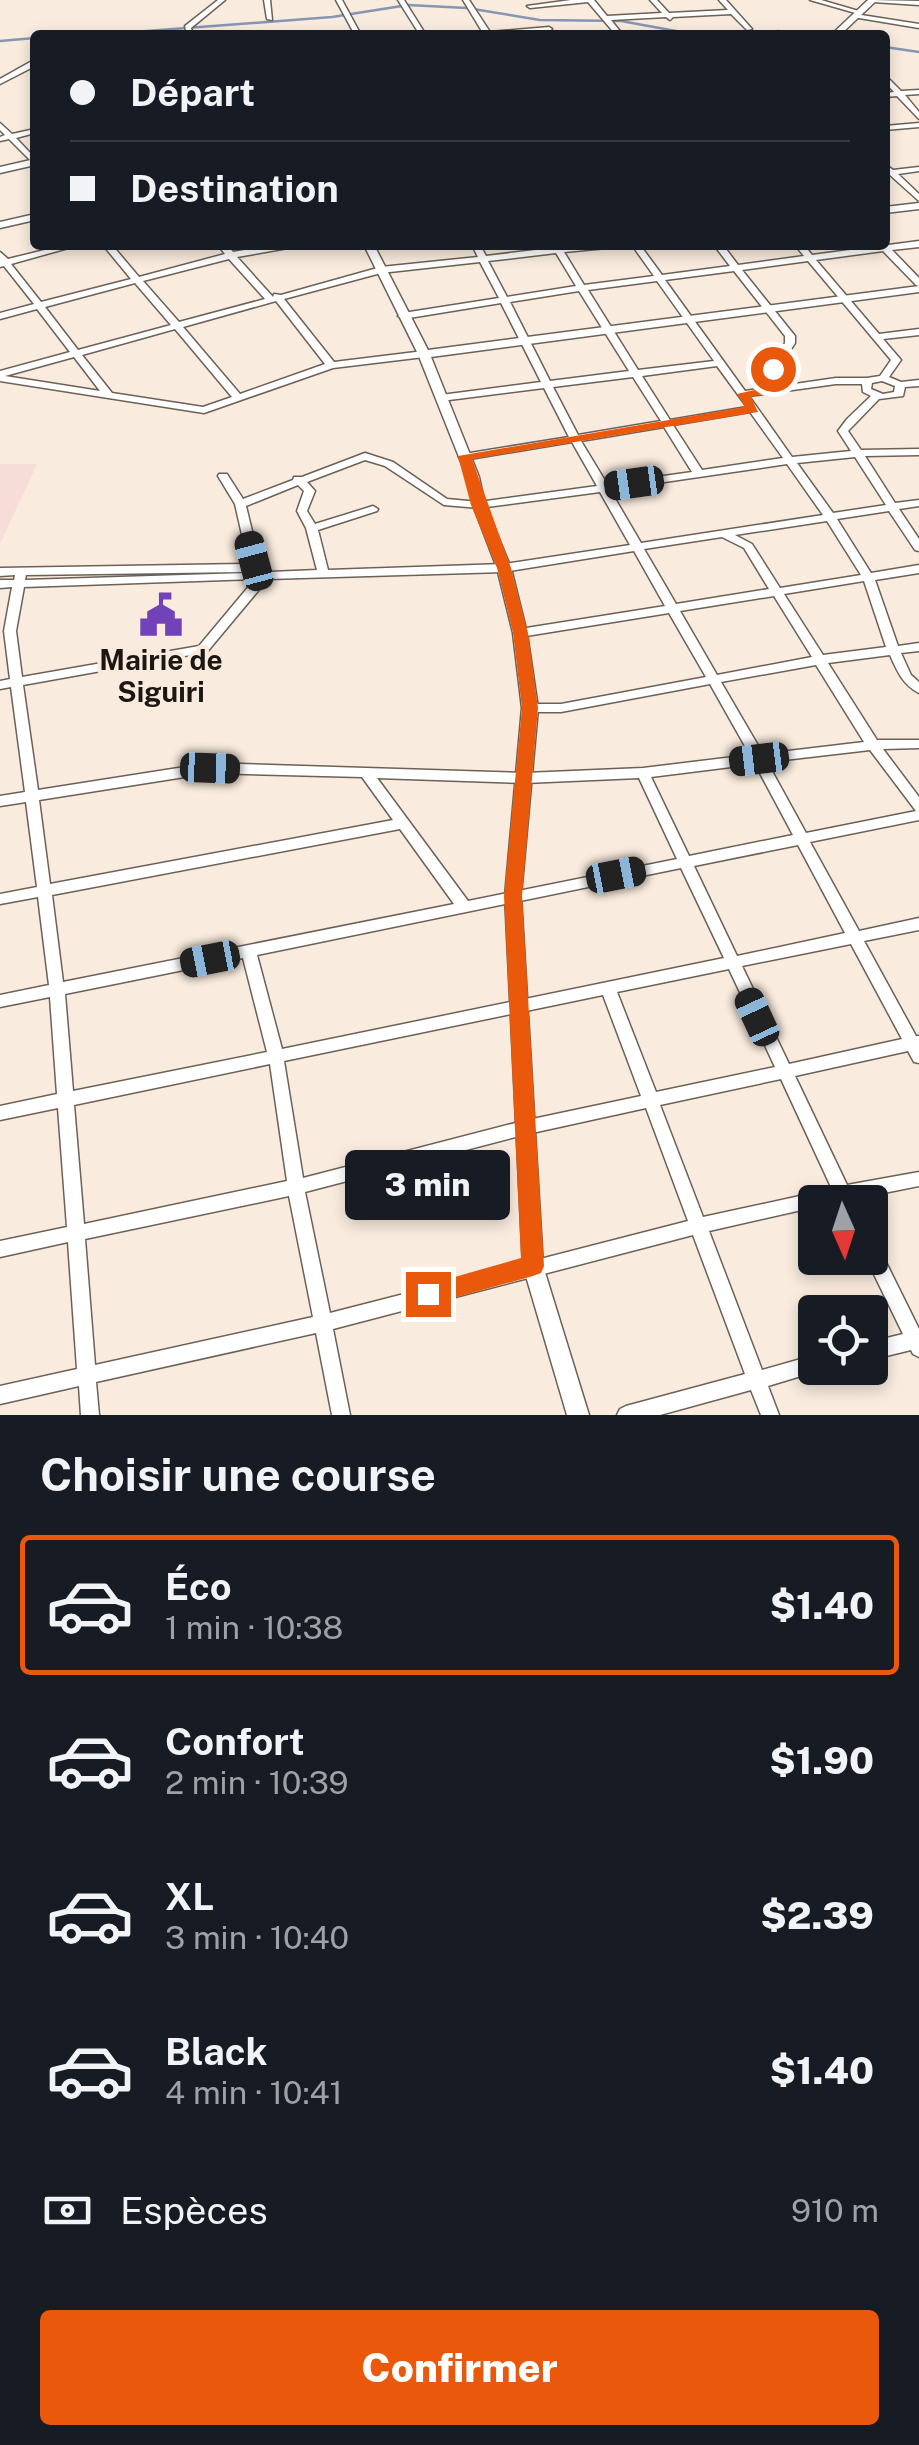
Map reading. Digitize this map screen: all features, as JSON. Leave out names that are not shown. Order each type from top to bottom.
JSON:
[{"type":"street","points":[[189,30],[222,0]]},
{"type":"street","points":[[267,0],[270,19]]},
{"type":"street","points":[[339,0],[356,30]]},
{"type":"street","points":[[466,0],[483,30]]},
{"type":"street","points":[[528,3],[590,0],[616,30]]},
{"type":"street","points":[[653,0],[672,20]]},
{"type":"street","points":[[722,0],[750,30]]},
{"type":"street","points":[[814,0],[857,14],[919,26]]},
{"type":"street","points":[[841,30],[873,0],[919,3]]},
{"type":"street","points":[[404,3],[420,30]]},
{"type":"street","points":[[528,3],[549,30]]},
{"type":"street","points":[[607,20],[672,20],[733,12]]},
{"type":"street","points":[[0,82],[30,66]]},
{"type":"street","points":[[890,82],[919,121],[890,127]]},
{"type":"street","points":[[890,95],[919,92]]},
{"type":"street","points":[[0,125],[5,138],[30,158]]},
{"type":"street","points":[[5,138],[30,132]]},
{"type":"street","points":[[0,170],[30,163]]},
{"type":"street","points":[[890,171],[919,169]]},
{"type":"street","points":[[890,174],[919,202]]},
{"type":"street","points":[[890,209],[919,202]]},
{"type":"street","points":[[0,226],[30,218]]},
{"type":"street","points":[[890,246],[919,244]]},
{"type":"street","points":[[51,250],[2,260],[107,393]]},
{"type":"street","points":[[111,250],[237,396]]},
{"type":"street","points":[[228,250],[331,366]]},
{"type":"street","points":[[0,316],[252,250]]},
{"type":"street","points":[[371,250],[442,398],[504,568],[520,633],[530,708],[513,896],[533,1266],[578,1415]]},
{"type":"street","points":[[0,1249],[296,1187],[650,1100],[917,1048],[759,759],[574,437],[479,250]]},
{"type":"street","points":[[0,376],[74,352],[381,270],[545,250]]},
{"type":"street","points":[[558,250],[699,474]]},
{"type":"street","points":[[639,250],[830,517],[868,577],[893,649],[906,677],[919,689]]},
{"type":"street","points":[[722,250],[790,336],[768,378],[770,390]]},
{"type":"street","points":[[803,250],[896,360],[884,378]]},
{"type":"street","points":[[403,316],[866,250]]},
{"type":"street","points":[[887,250],[919,286]]},
{"type":"street","points":[[0,376],[204,410],[331,366],[919,286]]},
{"type":"street","points":[[876,337],[919,332]]},
{"type":"street","points":[[442,398],[719,363]]},
{"type":"street","points":[[743,394],[836,381],[884,378],[900,385],[919,383]]},
{"type":"street","points":[[867,381],[866,390],[876,396],[894,396],[901,392],[900,385]]},
{"type":"street","points":[[876,396],[865,412],[852,417],[843,432],[919,548]]},
{"type":"street","points":[[464,456],[753,410]]},
{"type":"street","points":[[240,504],[365,456],[388,464],[444,502],[478,505],[785,458],[853,451],[919,452]]},
{"type":"street","points":[[224,476],[240,504],[254,561],[266,574]]},
{"type":"street","points":[[298,479],[310,492],[302,511],[312,528],[323,573]]},
{"type":"street","points":[[0,584],[20,578],[504,568],[919,502]]},
{"type":"street","points":[[312,528],[373,509]]},
{"type":"street","points":[[748,546],[754,529]]},
{"type":"street","points":[[0,1001],[917,817],[748,546],[724,534]]},
{"type":"street","points":[[520,633],[919,569]]},
{"type":"street","points":[[0,572],[20,578]]},
{"type":"street","points":[[0,686],[203,648],[266,574]]},
{"type":"street","points":[[20,578],[5,632],[19,682],[56,989],[90,1415]]},
{"type":"street","points":[[530,708],[561,708],[819,660],[919,647]]},
{"type":"street","points":[[0,802],[210,768],[525,778],[643,772],[872,745],[919,744]]},
{"type":"street","points":[[643,772],[839,1185]]},
{"type":"street","points":[[366,773],[464,906]]},
{"type":"street","points":[[0,899],[403,823]]},
{"type":"street","points":[[0,1113],[919,924]]},
{"type":"street","points":[[248,952],[276,1056],[296,1187],[340,1415]]},
{"type":"street","points":[[609,990],[770,1415]]},
{"type":"street","points":[[888,1187],[919,1179]]},
{"type":"street","points":[[0,1395],[324,1323],[533,1266],[798,1208]]},
{"type":"street","points":[[884,1275],[918,1342],[888,1348]]},
{"type":"street","points":[[626,1415],[798,1368]]},
{"type":"shaded area","points":[[0,464],[37,464],[0,544]]},
{"type":"waterway","points":[[160,30],[332,17],[408,5],[467,8],[540,20],[621,21],[670,30]]},
{"type":"waterway","points":[[0,41],[30,38]]},
{"type":"waterway","points":[[890,48],[919,52]]},
{"type":"place","name":"Mairie de Siguiri","points":[[161,615]]},
{"type":"route","points":[[428,1294],[533,1266],[513,896],[530,708],[520,633],[504,568],[478,505],[464,456],[753,410],[743,394],[770,390],[768,378],[773,369]]}]
